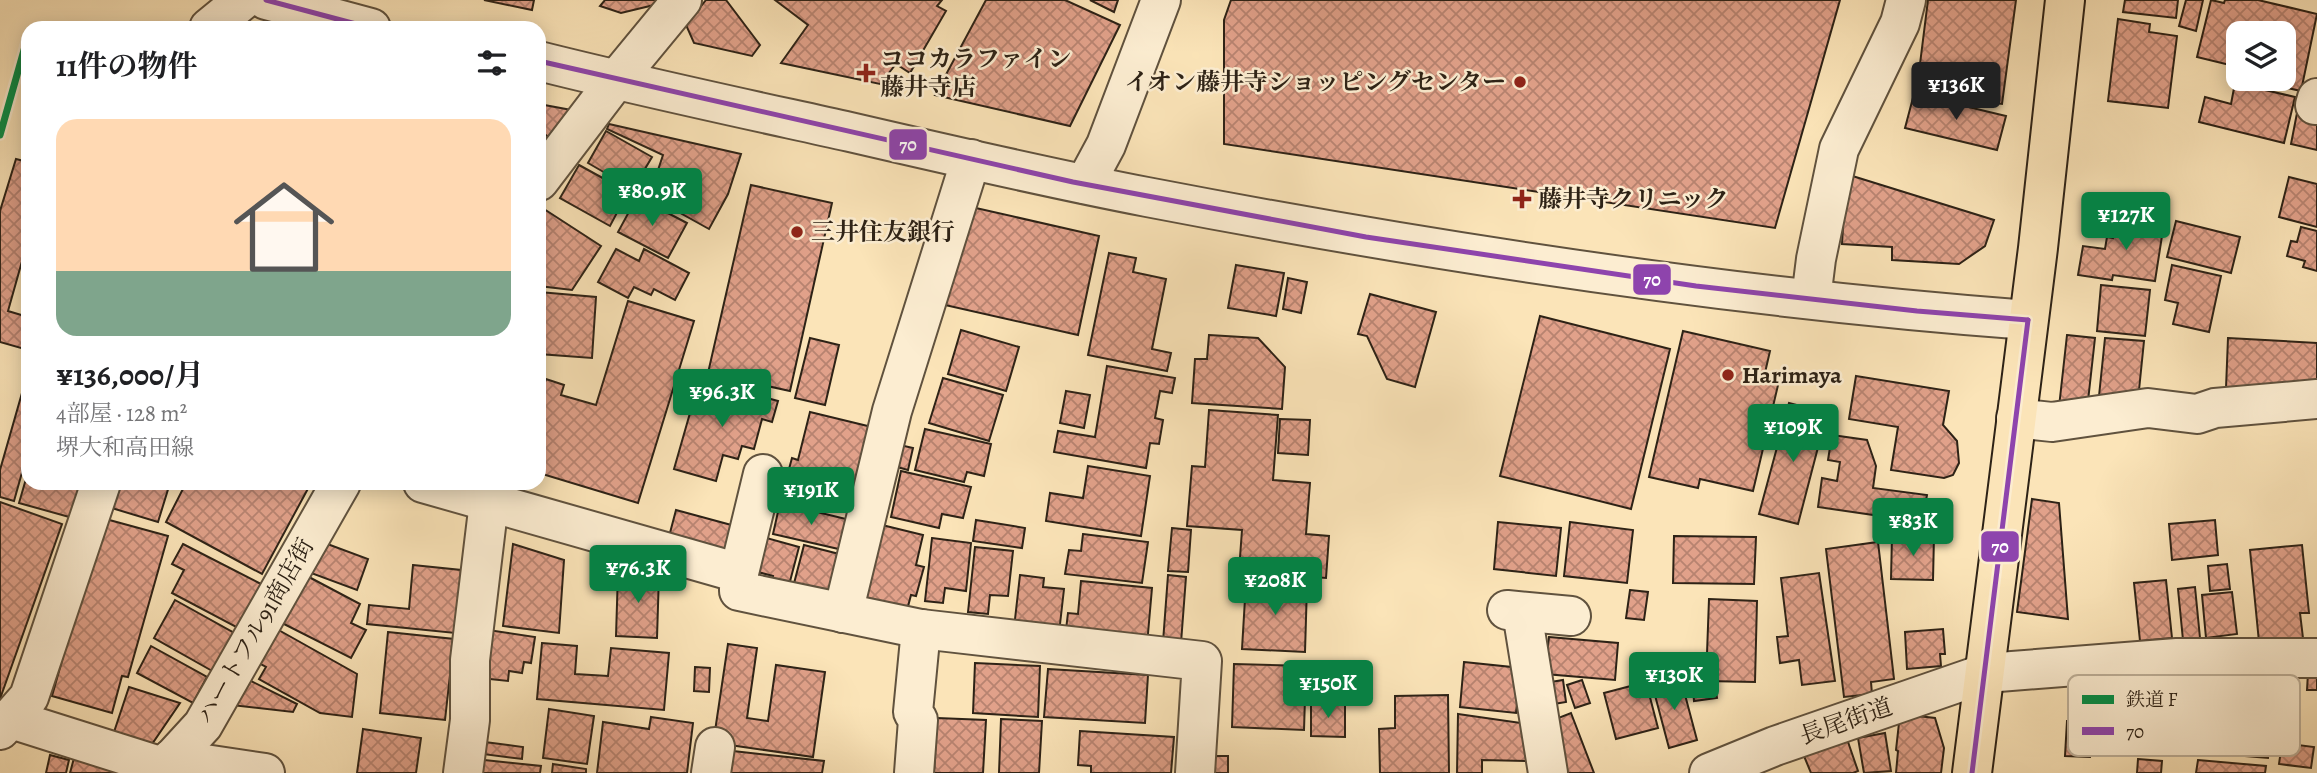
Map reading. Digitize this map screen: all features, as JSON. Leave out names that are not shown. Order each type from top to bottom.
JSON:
[{"type":"main road","points":[[1972,773],[2038,248],[2065,0]]},
{"type":"street","points":[[218,21],[243,0]]},
{"type":"street","points":[[266,0],[345,21]]},
{"type":"street","points":[[546,172],[682,0]]},
{"type":"street","points":[[1085,184],[1106,145],[1161,0]]},
{"type":"street","points":[[1811,299],[1816,259],[1839,149],[1900,23],[1906,0]]},
{"type":"street","points":[[546,63],[1157,199],[1487,257],[1673,283],[1925,313],[2028,320]]},
{"type":"street","points":[[843,612],[892,411],[971,159]]},
{"type":"street","points":[[2016,418],[2052,422],[2148,408],[2197,414],[2215,408],[2317,399]]},
{"type":"street","points":[[763,474],[739,573],[739,591],[922,629],[1202,661],[1195,773]]},
{"type":"street","points":[[99,490],[29,698],[6,725],[164,766],[265,773]]},
{"type":"street","name":"ハートフル91商店街","points":[[164,766],[203,725],[337,490]]},
{"type":"street","points":[[447,490],[739,573]]},
{"type":"street","points":[[463,773],[470,720],[470,660],[489,502]]},
{"type":"street","points":[[1548,773],[1514,611],[1571,617]]},
{"type":"street","points":[[914,773],[918,720],[913,712],[922,629]]},
{"type":"street","name":"長尾街道","points":[[1709,773],[1775,746],[1986,673],[2177,658],[2317,658]]},
{"type":"building","points":[[484,0],[534,0],[532,10]]},
{"type":"building","points":[[605,0],[661,0],[658,4],[621,13],[600,6]]},
{"type":"building","points":[[706,0],[726,0],[760,45],[752,56],[694,43],[686,25]]},
{"type":"building","points":[[775,0],[942,0],[937,6],[946,11],[910,73],[896,64],[880,84],[781,63],[808,25]]},
{"type":"building","points":[[986,0],[1065,0],[1120,25],[1070,126],[935,95]]},
{"type":"building","points":[[1090,0],[1118,0],[1114,12]]},
{"type":"building","name":"イオン藤井寺ショッピングセンター","points":[[1231,0],[1840,0],[1775,228],[1224,144],[1224,20]]},
{"type":"building","points":[[1928,0],[2016,0],[2002,104],[1938,96],[1940,83],[1918,80]]},
{"type":"building","points":[[2125,0],[2178,0],[2176,18],[2123,12]]},
{"type":"building","points":[[2186,0],[2203,0],[2196,31],[2179,26]]},
{"type":"building","points":[[2211,0],[2224,3],[2225,0],[2258,0],[2317,14],[2301,91],[2296,90],[2296,21],[2226,21],[2226,64],[2197,57]]},
{"type":"building","points":[[2118,19],[2150,24],[2149,32],[2177,36],[2168,108],[2108,101]]},
{"type":"building","points":[[2233,91],[2269,91],[2295,97],[2284,143],[2199,122],[2205,97],[2231,104]]},
{"type":"building","points":[[1914,94],[2006,116],[1997,150],[1905,128]]},
{"type":"building","points":[[546,105],[582,112],[558,144],[546,135]]},
{"type":"building","points":[[2297,113],[2317,118],[2317,150],[2291,144]]},
{"type":"building","points":[[609,124],[741,154],[728,194],[709,229],[639,190],[657,173],[663,155],[607,129]]},
{"type":"building","points":[[606,131],[652,157],[633,189],[588,163]]},
{"type":"building","points":[[16,159],[21,160],[21,265],[8,311],[21,315],[21,348],[0,342],[0,211]]},
{"type":"building","points":[[579,165],[628,192],[610,226],[560,198]]},
{"type":"building","points":[[1846,174],[1994,220],[1985,246],[1959,264],[1892,260],[1892,247],[1842,244]]},
{"type":"building","points":[[2289,177],[2317,184],[2317,227],[2279,217]]},
{"type":"building","points":[[751,185],[832,203],[790,391],[708,373]]},
{"type":"building","points":[[637,197],[687,223],[668,258],[618,232]]},
{"type":"building","points":[[967,206],[1099,236],[1078,335],[945,305]]},
{"type":"building","points":[[546,210],[601,246],[572,290],[546,287]]},
{"type":"building","points":[[2117,216],[2164,223],[2155,281],[2113,275],[2112,280],[2078,275],[2083,246],[2105,249],[2107,237],[2113,238]]},
{"type":"building","points":[[2176,221],[2240,237],[2231,273],[2167,257]]},
{"type":"building","points":[[2301,227],[2317,231],[2317,271],[2303,267],[2305,261],[2287,256],[2291,241],[2297,242]]},
{"type":"building","points":[[616,249],[639,261],[644,249],[689,273],[675,300],[654,289],[651,295],[634,287],[628,298],[598,282]]},
{"type":"building","points":[[1109,253],[1136,258],[1133,272],[1166,279],[1152,349],[1171,353],[1167,371],[1088,355]]},
{"type":"building","points":[[1236,265],[1284,273],[1276,316],[1228,308]]},
{"type":"building","points":[[2172,265],[2221,276],[2209,332],[2173,324],[2178,303],[2165,300]]},
{"type":"building","points":[[1288,278],[1307,282],[1301,313],[1283,309]]},
{"type":"building","points":[[2101,285],[2150,290],[2145,336],[2097,331]]},
{"type":"building","points":[[546,293],[596,297],[592,358],[546,355]]},
{"type":"building","points":[[1370,294],[1436,312],[1415,387],[1387,379],[1367,336],[1358,334]]},
{"type":"building","points":[[628,301],[694,321],[638,503],[546,475],[546,379],[564,385],[561,395],[596,405]]},
{"type":"building","points":[[1540,316],[1670,349],[1631,509],[1500,476]]},
{"type":"building","points":[[961,330],[1019,347],[1006,391],[948,374]]},
{"type":"building","points":[[1683,331],[1770,351],[1764,377],[1779,381],[1753,491],[1700,479],[1698,488],[1649,477]]},
{"type":"building","points":[[1209,335],[1258,338],[1285,367],[1282,409],[1192,403],[1195,359],[1207,359]]},
{"type":"building","points":[[2067,335],[2095,338],[2087,410],[2059,407]]},
{"type":"building","points":[[810,338],[839,345],[825,405],[795,398]]},
{"type":"building","points":[[2105,338],[2144,341],[2138,400],[2099,396]]},
{"type":"building","points":[[2228,338],[2317,343],[2317,393],[2226,388]]},
{"type":"building","points":[[1107,366],[1175,378],[1172,393],[1160,391],[1155,418],[1163,420],[1159,444],[1150,443],[1146,468],[1054,452],[1058,431],[1095,437]]},
{"type":"building","points":[[1856,376],[1949,391],[1943,425],[1957,441],[1959,463],[1953,475],[1944,478],[1891,470],[1898,427],[1849,419]]},
{"type":"building","points":[[943,378],[1003,395],[989,441],[929,423]]},
{"type":"building","points":[[709,382],[778,401],[772,422],[762,419],[754,449],[742,446],[738,459],[723,455],[716,481],[674,469],[692,406],[702,409]]},
{"type":"building","points":[[1066,391],[1090,395],[1084,428],[1060,423]]},
{"type":"building","points":[[21,396],[21,476],[14,501],[0,497],[0,470]]},
{"type":"building","points":[[1789,403],[1827,413],[1798,524],[1759,514]]},
{"type":"building","points":[[1209,410],[1278,415],[1273,480],[1310,483],[1306,534],[1329,536],[1326,578],[1239,571],[1242,530],[1187,526],[1192,466],[1205,467]]},
{"type":"building","points":[[810,412],[880,429],[851,504],[784,487],[792,458],[798,460]]},
{"type":"building","points":[[1280,419],[1310,420],[1308,455],[1278,453]]},
{"type":"building","points":[[925,429],[991,444],[984,476],[967,472],[964,482],[915,470]]},
{"type":"building","points":[[1832,435],[1867,440],[1876,466],[1873,488],[1927,495],[1922,522],[1818,507],[1822,478],[1837,481],[1840,462],[1828,460]]},
{"type":"building","points":[[891,443],[913,448],[908,470],[886,464]]},
{"type":"building","points":[[1088,466],[1150,476],[1141,536],[1046,521],[1050,493],[1083,498]]},
{"type":"building","points":[[901,471],[971,487],[963,518],[942,514],[939,528],[891,517]]},
{"type":"building","points":[[23,490],[89,490],[80,520],[19,503]]},
{"type":"building","points":[[110,490],[168,490],[158,522],[105,506]]},
{"type":"building","points":[[182,490],[307,490],[262,574],[166,522]]},
{"type":"building","points":[[2032,499],[2059,503],[2068,619],[2017,612]]},
{"type":"building","points":[[0,502],[62,524],[0,699]]},
{"type":"building","points":[[780,503],[850,520],[843,550],[773,534]]},
{"type":"building","points":[[676,510],[735,526],[725,564],[666,548]]},
{"type":"building","points":[[102,518],[168,536],[128,677],[122,676],[112,713],[52,696]]},
{"type":"building","points":[[976,520],[1025,528],[1022,548],[973,541]]},
{"type":"building","points":[[2215,520],[2218,555],[2172,560],[2169,524]]},
{"type":"building","points":[[1498,522],[1561,528],[1556,576],[1494,569]]},
{"type":"building","points":[[1570,522],[1633,530],[1627,583],[1564,576]]},
{"type":"building","points":[[882,525],[923,535],[916,565],[924,567],[916,596],[911,595],[905,618],[861,607]]},
{"type":"building","points":[[1172,528],[1191,530],[1188,572],[1168,571]]},
{"type":"building","points":[[1083,534],[1148,542],[1142,583],[1065,574],[1069,550],[1081,551]]},
{"type":"building","points":[[759,536],[799,547],[788,589],[771,585],[773,576],[750,570]]},
{"type":"building","points":[[1674,536],[1756,537],[1754,584],[1673,583]]},
{"type":"building","points":[[1892,536],[1934,536],[1933,580],[1891,579]]},
{"type":"building","points":[[932,538],[971,543],[966,591],[945,588],[943,603],[925,601]]},
{"type":"building","points":[[322,542],[368,559],[357,590],[311,573]]},
{"type":"building","points":[[1878,542],[1894,679],[1871,682],[1872,694],[1844,697],[1826,549]]},
{"type":"building","points":[[183,544],[261,584],[238,628],[172,593],[184,570],[172,564]]},
{"type":"building","points":[[513,544],[564,560],[559,633],[503,626]]},
{"type":"building","points":[[804,545],[847,556],[838,591],[791,595]]},
{"type":"building","points":[[2302,545],[2309,613],[2300,613],[2303,638],[2259,642],[2250,550]]},
{"type":"building","points":[[975,547],[1013,551],[1008,596],[990,595],[988,614],[968,612]]},
{"type":"building","points":[[2227,564],[2230,589],[2210,591],[2208,566]]},
{"type":"building","points":[[413,565],[461,570],[455,633],[367,624],[369,605],[409,609]]},
{"type":"building","points":[[618,572],[659,574],[657,638],[616,636]]},
{"type":"building","points":[[1819,573],[1835,681],[1802,685],[1799,660],[1780,663],[1777,637],[1788,636],[1781,578]]},
{"type":"building","points":[[1020,575],[1044,578],[1043,587],[1064,589],[1059,633],[1014,628]]},
{"type":"building","points":[[1168,575],[1186,577],[1181,643],[1163,642]]},
{"type":"building","points":[[307,576],[360,604],[351,623],[366,630],[351,658],[282,623]]},
{"type":"building","points":[[2166,580],[2172,638],[2140,641],[2134,583]]},
{"type":"building","points":[[1081,581],[1152,588],[1147,645],[1065,638],[1068,613],[1078,614]]},
{"type":"building","points":[[1246,582],[1307,585],[1305,652],[1242,649]]},
{"type":"building","points":[[2195,587],[2200,638],[2183,640],[2178,589]]},
{"type":"building","points":[[1630,590],[1648,592],[1644,620],[1626,618]]},
{"type":"building","points":[[2232,592],[2237,634],[2206,638],[2202,595]]},
{"type":"building","points":[[1709,599],[1757,601],[1755,682],[1706,681]]},
{"type":"building","points":[[175,600],[236,634],[214,672],[154,638]]},
{"type":"building","points":[[275,628],[357,674],[352,717],[320,713],[259,679],[266,667],[257,662]]},
{"type":"building","points":[[1943,629],[1945,654],[1940,654],[1941,666],[1907,669],[1905,632]]},
{"type":"building","points":[[488,630],[535,637],[531,663],[524,662],[522,673],[509,671],[508,681],[481,678]]},
{"type":"building","points":[[388,632],[454,639],[445,720],[380,713]]},
{"type":"building","points":[[1549,637],[1618,643],[1615,680],[1545,674]]},
{"type":"building","points":[[542,643],[577,646],[575,674],[608,676],[611,648],[669,653],[664,710],[537,699]]},
{"type":"building","points":[[728,644],[757,648],[747,718],[768,721],[776,665],[825,672],[813,757],[723,744],[715,731]]},
{"type":"building","points":[[151,646],[207,677],[193,703],[137,673]]},
{"type":"building","points":[[1464,662],[1521,668],[1516,713],[1460,707]]},
{"type":"building","points":[[975,663],[1040,666],[1038,717],[973,713]]},
{"type":"building","points":[[1234,664],[1306,666],[1304,730],[1232,727]]},
{"type":"building","points":[[695,667],[710,668],[709,692],[694,691]]},
{"type":"building","points":[[1048,669],[1148,675],[1145,723],[1044,717]]},
{"type":"building","points":[[2308,673],[2317,673],[2317,690],[2307,690]]},
{"type":"building","points":[[1680,676],[1697,740],[1669,748],[1652,684]]},
{"type":"building","points":[[245,678],[297,704],[293,712],[231,705]]},
{"type":"building","points":[[1563,680],[1566,702],[1548,705],[1545,683]]},
{"type":"building","points":[[1582,680],[1590,703],[1575,708],[1567,685]]},
{"type":"building","points":[[1646,682],[1658,728],[1616,739],[1604,693]]},
{"type":"building","points":[[1715,685],[1717,698],[1694,701],[1693,688]]},
{"type":"building","points":[[129,687],[180,703],[150,747],[113,735]]},
{"type":"building","points":[[1448,695],[1449,773],[1380,773],[1379,729],[1395,728],[1395,696]]},
{"type":"building","points":[[1311,704],[1345,705],[1345,737],[1311,736]]},
{"type":"building","points":[[549,709],[594,716],[587,764],[543,758]]},
{"type":"building","points":[[1571,713],[1594,773],[1562,773],[1543,724]]},
{"type":"building","points":[[1458,714],[1527,724],[1527,761],[1482,760],[1482,773],[1457,773]]},
{"type":"building","points":[[1900,714],[1935,718],[1944,748],[1941,773],[1896,773]]},
{"type":"building","points":[[651,717],[693,723],[687,773],[597,773],[603,722],[649,729]]},
{"type":"building","points":[[937,718],[986,720],[983,773],[934,773]]},
{"type":"building","points":[[1001,719],[1042,721],[1039,773],[999,773]]},
{"type":"building","points":[[2068,721],[2068,756],[2090,757],[2065,756]]},
{"type":"building","points":[[363,729],[421,738],[416,773],[357,773]]},
{"type":"building","points":[[1080,731],[1174,737],[1171,773],[1091,773],[1091,766],[1078,765]]},
{"type":"building","points":[[1885,733],[1891,771],[1864,773],[1858,738]]},
{"type":"building","points":[[1847,739],[1858,771],[1811,773],[1804,756]]},
{"type":"building","points":[[477,741],[523,747],[522,759],[475,753]]},
{"type":"building","points":[[2300,745],[2314,747],[2311,768],[2279,764],[2280,756],[2300,756]]},
{"type":"building","points":[[733,751],[824,761],[822,773],[730,773]]},
{"type":"building","points":[[50,755],[69,760],[66,773],[46,773]]},
{"type":"building","points":[[1206,756],[1228,756],[1228,773],[1206,773]]},
{"type":"building","points":[[74,758],[126,773],[70,773]]},
{"type":"building","points":[[475,759],[541,766],[540,773],[474,773]]},
{"type":"building","points":[[2138,759],[2162,761],[2161,773],[2137,773]]},
{"type":"building","points":[[2198,760],[2266,766],[2265,773],[2196,773]]},
{"type":"building","points":[[553,764],[586,769],[586,773],[552,773]]},
{"type":"rail line","name":"F","points":[[0,135],[21,61]]},
{"type":"transit line","name":"70","points":[[266,0],[345,21]]},
{"type":"transit line","name":"70","points":[[546,63],[1073,182],[1366,237],[1696,286],[1917,311],[2028,320]]},
{"type":"transit line","name":"70","points":[[1972,773],[2028,320]]},
{"type":"place","name":"ココカラファイン 藤井寺店","points":[[866,73]]},
{"type":"place","name":"イオン藤井寺ショッピングセンター","points":[[1520,82]]},
{"type":"place","name":"藤井寺クリニック","points":[[1522,199]]},
{"type":"place","name":"三井住友銀行","points":[[797,232]]},
{"type":"place","name":"Harimaya","points":[[1728,375]]}]
